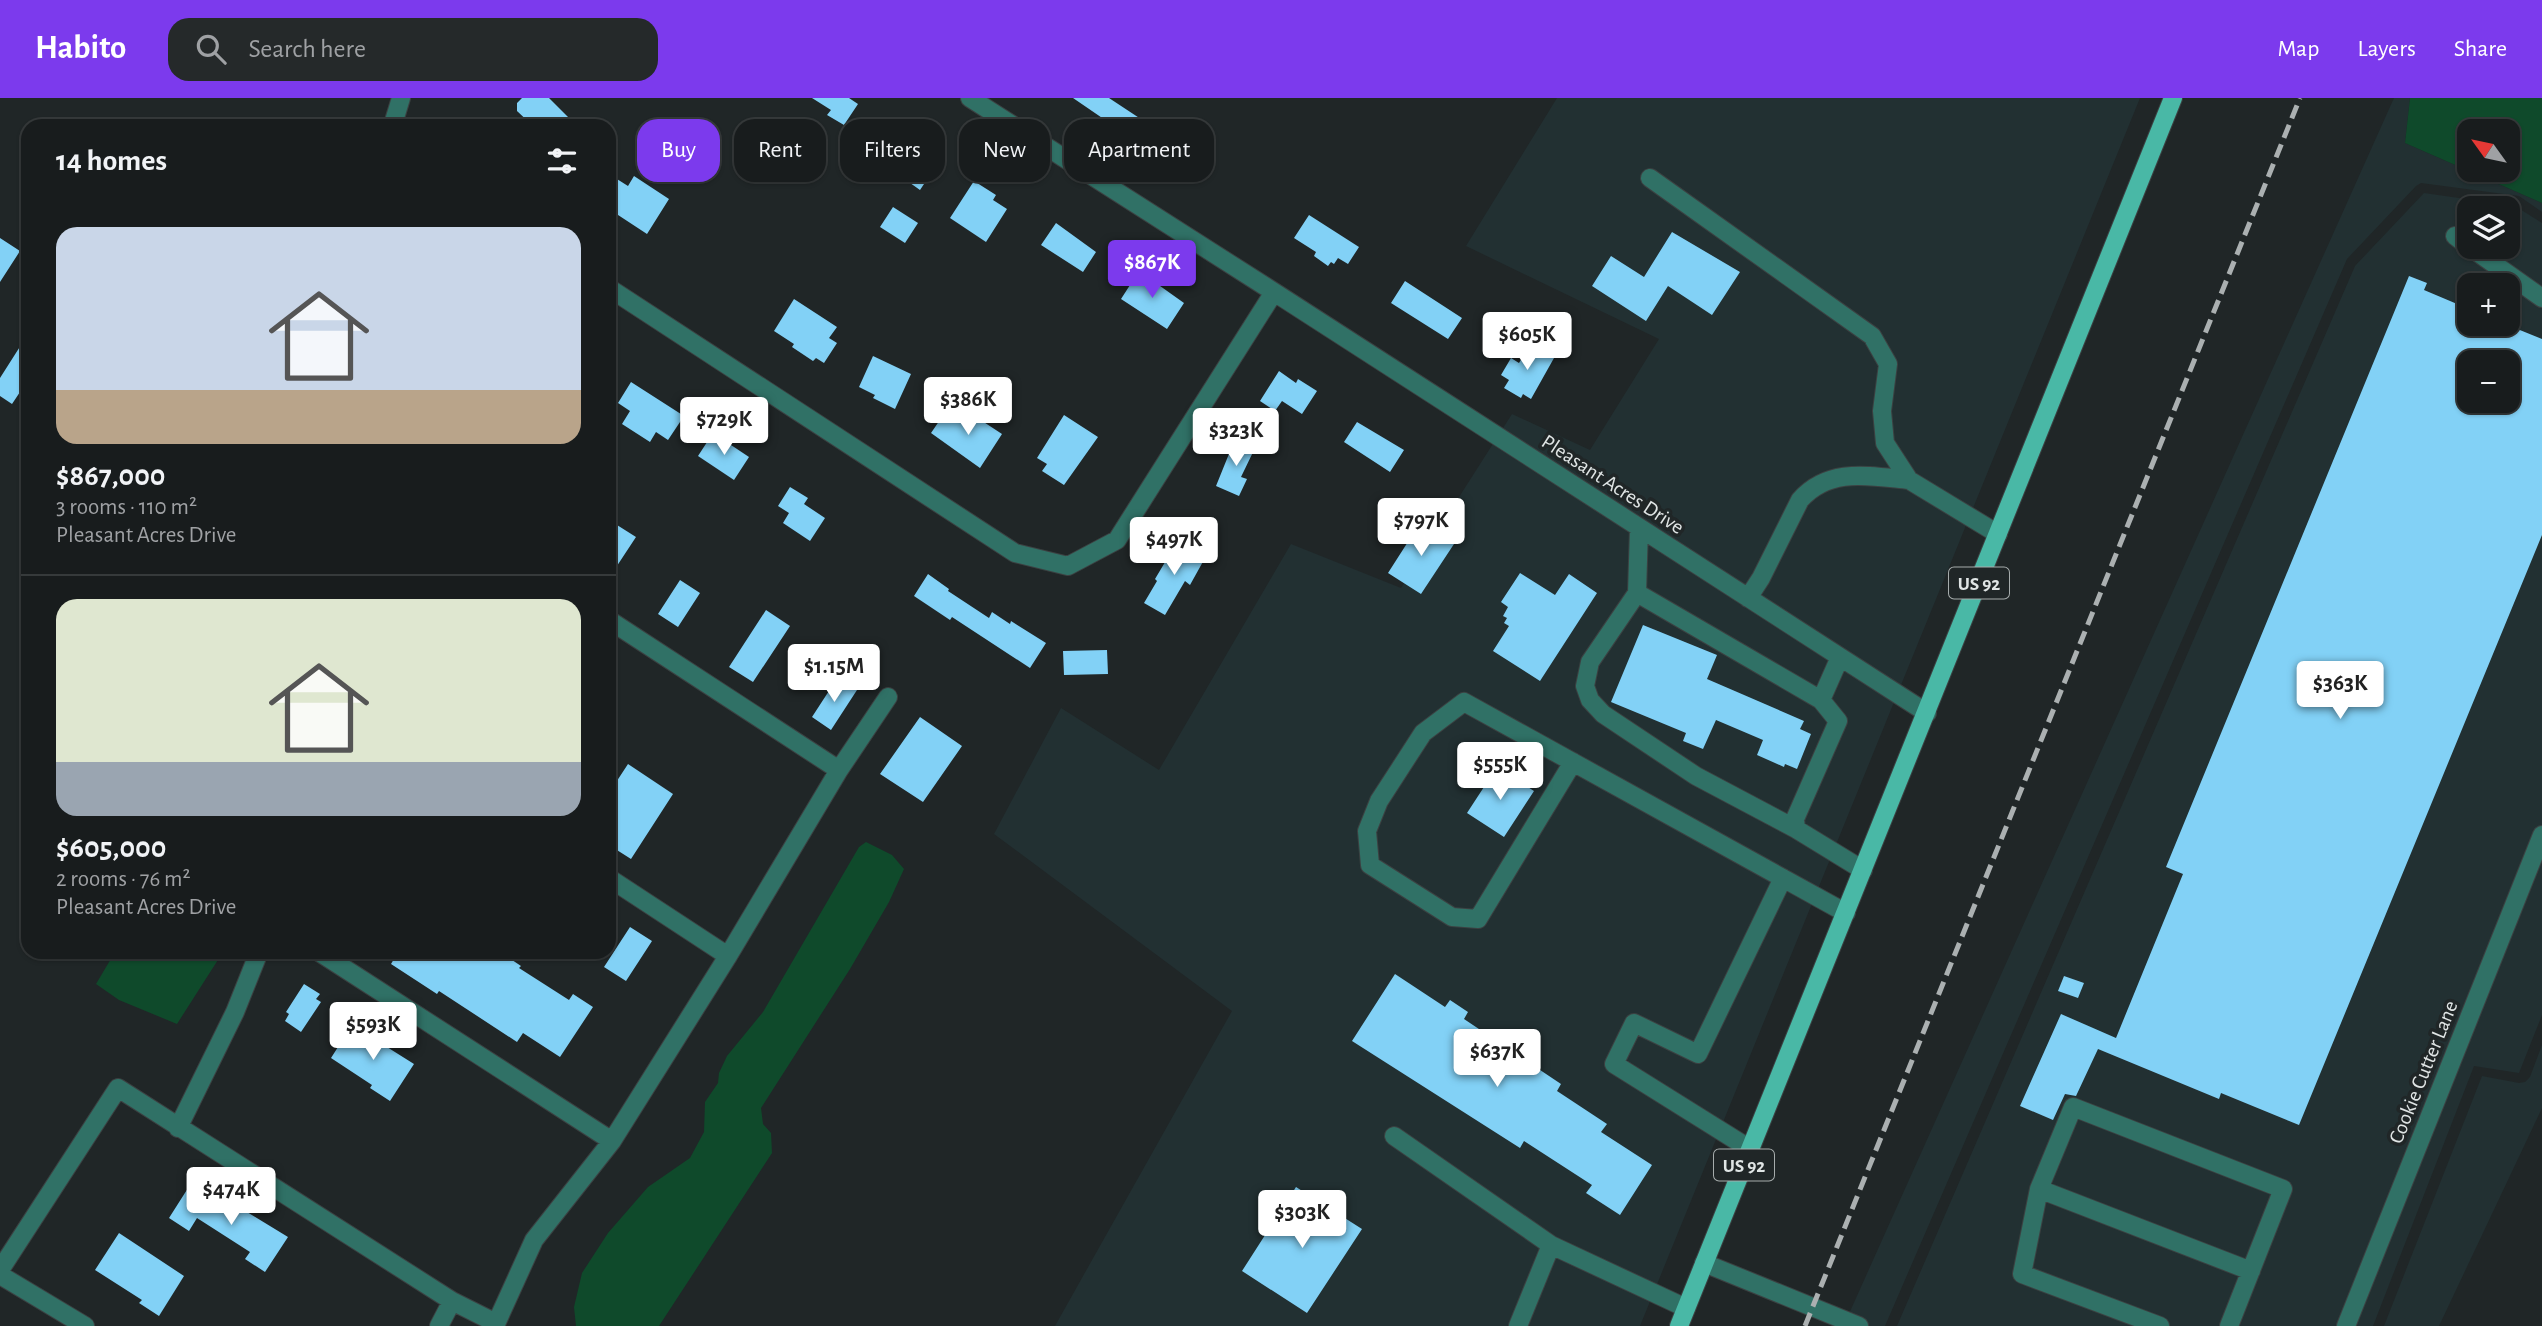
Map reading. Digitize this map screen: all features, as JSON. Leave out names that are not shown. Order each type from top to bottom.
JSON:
[{"type":"main road","name":"US 92","points":[[1679,1326],[2173,98]]},
{"type":"street","points":[[395,119],[401,98]]},
{"type":"street","name":"Pleasant Acres Drive","points":[[970,98],[1927,713]]},
{"type":"street","points":[[1650,178],[1872,337],[1888,364],[1882,411],[1885,443],[1909,480]]},
{"type":"street","points":[[2487,259],[2542,298]]},
{"type":"street","points":[[616,293],[1015,553],[1068,566],[1117,540],[1274,292]]},
{"type":"street","points":[[1748,598],[1761,578],[1800,500],[1820,482],[1836,477],[1871,476],[1909,480],[1998,534]]},
{"type":"street","points":[[1639,528],[1637,593],[1590,662],[1585,686],[1590,700],[1604,714],[1696,776],[1863,870]]},
{"type":"street","points":[[1637,593],[1821,700],[1838,720],[1795,820],[1796,830]]},
{"type":"street","points":[[616,625],[839,770]]},
{"type":"street","points":[[1821,700],[1840,657]]},
{"type":"street","points":[[85,1326],[0,1273],[118,1088],[452,1301],[495,1325],[534,1240],[612,1141],[728,956],[839,770],[888,697]]},
{"type":"street","points":[[1573,762],[1478,919],[1452,917],[1370,865],[1367,831],[1379,801],[1423,733],[1464,702],[1573,762],[1846,913]]},
{"type":"street","name":"Cookie Cutter Lane","points":[[2346,1326],[2542,835]]},
{"type":"street","points":[[1750,1149],[1614,1065],[1634,1023],[1698,1054],[1783,878]]},
{"type":"street","points":[[616,883],[728,956]]},
{"type":"street","points":[[178,1128],[235,1012],[256,959]]},
{"type":"street","points":[[330,959],[612,1141]]},
{"type":"street","points":[[2160,1326],[2022,1274],[2039,1189],[2073,1107],[2283,1189],[2229,1326]]},
{"type":"street","points":[[1394,1136],[1551,1245],[1686,1308]]},
{"type":"street","points":[[2039,1189],[2251,1271]]},
{"type":"street","points":[[1518,1326],[1551,1245]]},
{"type":"street","points":[[1704,1263],[1859,1326]]},
{"type":"street","points":[[439,1326],[452,1301]]},
{"type":"shaded area","points":[[1557,98],[2140,98],[1640,1326],[1055,1326],[1232,1011],[994,834],[1061,708],[1159,770],[1291,544],[1401,588],[1512,414],[1590,450],[1659,339],[1466,246]]},
{"type":"shaded area","points":[[2394,98],[2410,98],[2405,143],[2457,166],[2457,182],[2494,182],[2542,203],[2542,212],[2520,196],[2421,183],[2347,259],[1885,1326],[1866,1326],[1848,1316]]},
{"type":"shaded area","points":[[2424,193],[2457,198],[2457,259],[2520,259],[2520,209],[2542,223],[2542,1015],[2519,1073],[2474,1066],[2373,1326],[1897,1326],[2355,266]]},
{"type":"shaded area","points":[[2542,1045],[2542,1108],[2439,1326],[2384,1326],[2482,1076],[2525,1082],[2530,1077]]},
{"type":"green space","points":[[2410,98],[2542,98],[2542,203],[2494,182],[2520,182],[2520,119],[2457,119],[2457,166],[2405,143]]},
{"type":"green space","points":[[866,842],[892,855],[904,869],[889,902],[850,969],[761,1108],[763,1124],[771,1133],[772,1153],[659,1326],[576,1326],[574,1307],[582,1273],[608,1233],[648,1187],[690,1158],[704,1132],[705,1102],[718,1083],[719,1073],[727,1056],[763,1012],[859,847]]},
{"type":"green space","points":[[111,959],[219,959],[177,1024],[119,1000],[96,984]]},
{"type":"building","points":[[522,98],[549,98],[570,119],[526,119],[517,111],[517,103]]},
{"type":"building","points":[[812,98],[849,98],[858,104],[848,119],[840,119],[840,123],[827,115],[831,110]]},
{"type":"building","points":[[1073,98],[1109,98],[1141,119],[1104,119]]},
{"type":"building","points":[[634,176],[637,182],[643,182],[669,199],[647,234],[616,212],[616,178],[628,186]]},
{"type":"building","points":[[909,182],[925,182],[920,190]]},
{"type":"building","points":[[973,182],[996,195],[993,200],[1007,209],[986,242],[950,218]]},
{"type":"building","points":[[893,207],[918,223],[905,243],[880,227]]},
{"type":"building","points":[[1309,215],[1359,247],[1348,264],[1338,258],[1334,264],[1331,262],[1328,266],[1314,256],[1316,252],[1294,238]]},
{"type":"building","points":[[1056,223],[1096,252],[1083,272],[1041,245]]},
{"type":"building","points":[[1672,232],[1740,272],[1712,315],[1668,286],[1646,321],[1592,286],[1611,256],[1644,277]]},
{"type":"building","points":[[0,238],[20,251],[0,282]]},
{"type":"building","points":[[1139,271],[1184,303],[1167,329],[1121,299]]},
{"type":"building","points":[[2409,276],[2427,283],[2424,290],[2457,304],[2457,336],[2520,336],[2520,330],[2542,339],[2542,535],[2299,1125],[2221,1093],[2219,1099],[2098,1049],[2076,1096],[2065,1094],[2053,1120],[2020,1106],[2061,1014],[2116,1038],[2183,874],[2166,867]]},
{"type":"building","points":[[1405,281],[1462,318],[1448,339],[1391,303]]},
{"type":"building","points":[[794,299],[837,327],[829,338],[837,343],[824,363],[816,358],[813,361],[774,331]]},
{"type":"building","points":[[1530,344],[1554,358],[1531,399],[1523,394],[1521,398],[1504,388],[1509,380],[1501,375],[1511,358],[1519,363]]},
{"type":"building","points":[[21,345],[21,390],[12,404],[0,396],[0,378]]},
{"type":"building","points":[[873,356],[911,374],[895,409],[859,387]]},
{"type":"building","points":[[1279,371],[1296,383],[1298,379],[1317,391],[1302,414],[1282,401],[1275,411],[1260,401]]},
{"type":"building","points":[[631,382],[684,416],[668,440],[656,432],[650,442],[622,424],[630,411],[618,403]]},
{"type":"building","points":[[946,411],[964,423],[970,413],[1002,434],[980,468],[931,433]]},
{"type":"building","points":[[1064,415],[1098,437],[1064,485],[1042,471],[1047,464],[1037,458]]},
{"type":"building","points":[[1357,422],[1404,450],[1390,472],[1344,442]]},
{"type":"building","points":[[711,436],[724,444],[725,441],[749,457],[734,480],[698,456]]},
{"type":"building","points":[[1235,439],[1255,448],[1241,477],[1247,479],[1239,496],[1216,486]]},
{"type":"building","points":[[790,487],[808,498],[804,504],[825,518],[810,541],[783,523],[789,513],[778,506]]},
{"type":"building","points":[[1420,523],[1454,544],[1421,594],[1388,573]]},
{"type":"building","points":[[616,526],[636,537],[616,567]]},
{"type":"building","points":[[1177,542],[1205,558],[1190,585],[1185,581],[1165,615],[1144,603]]},
{"type":"building","points":[[1520,573],[1555,595],[1569,574],[1597,593],[1540,681],[1493,651],[1509,626],[1504,623],[1507,618],[1503,616],[1508,607],[1501,602]]},
{"type":"building","points":[[928,574],[989,618],[992,612],[1046,643],[1030,668],[952,617],[950,620],[914,596]]},
{"type":"building","points":[[680,580],[700,593],[678,627],[658,614]]},
{"type":"building","points":[[766,610],[790,626],[753,682],[729,667]]},
{"type":"building","points":[[1643,625],[1717,655],[1707,679],[1804,721],[1800,729],[1811,734],[1797,769],[1785,764],[1784,767],[1757,755],[1763,740],[1716,720],[1703,749],[1683,741],[1686,733],[1611,702]]},
{"type":"building","points":[[1107,650],[1108,674],[1064,675],[1063,651]]},
{"type":"building","points":[[838,677],[857,690],[831,730],[812,717]]},
{"type":"building","points":[[920,717],[962,746],[923,802],[880,774]]},
{"type":"building","points":[[628,764],[673,794],[631,859],[616,849],[616,782]]},
{"type":"building","points":[[1497,767],[1534,791],[1504,837],[1467,813]]},
{"type":"building","points":[[630,927],[652,941],[626,981],[604,967],[609,959],[616,959],[616,949]]},
{"type":"building","points":[[394,959],[510,959],[521,966],[519,968],[569,1000],[573,994],[593,1007],[560,1057],[523,1033],[517,1042],[439,991],[437,994],[391,964]]},
{"type":"building","points":[[1395,974],[1445,1007],[1450,1000],[1468,1012],[1464,1019],[1561,1084],[1557,1091],[1607,1124],[1601,1132],[1652,1165],[1620,1215],[1586,1193],[1592,1185],[1524,1141],[1520,1148],[1352,1041]]},
{"type":"building","points":[[2064,976],[2084,983],[2078,998],[2058,991]]},
{"type":"building","points":[[304,984],[320,994],[316,999],[321,1002],[301,1032],[285,1021],[289,1014],[286,1012]]},
{"type":"building","points":[[352,1025],[414,1064],[390,1101],[370,1088],[372,1085],[331,1058]]},
{"type":"building","points":[[190,1185],[237,1215],[242,1209],[288,1237],[265,1272],[245,1259],[250,1252],[197,1218],[189,1231],[169,1218]]},
{"type":"building","points":[[1296,1187],[1362,1229],[1307,1313],[1242,1271]]},
{"type":"building","points":[[119,1233],[184,1276],[159,1316],[139,1303],[142,1300],[95,1270]]},
{"type":"railway","points":[[1805,1326],[2300,98]]}]
